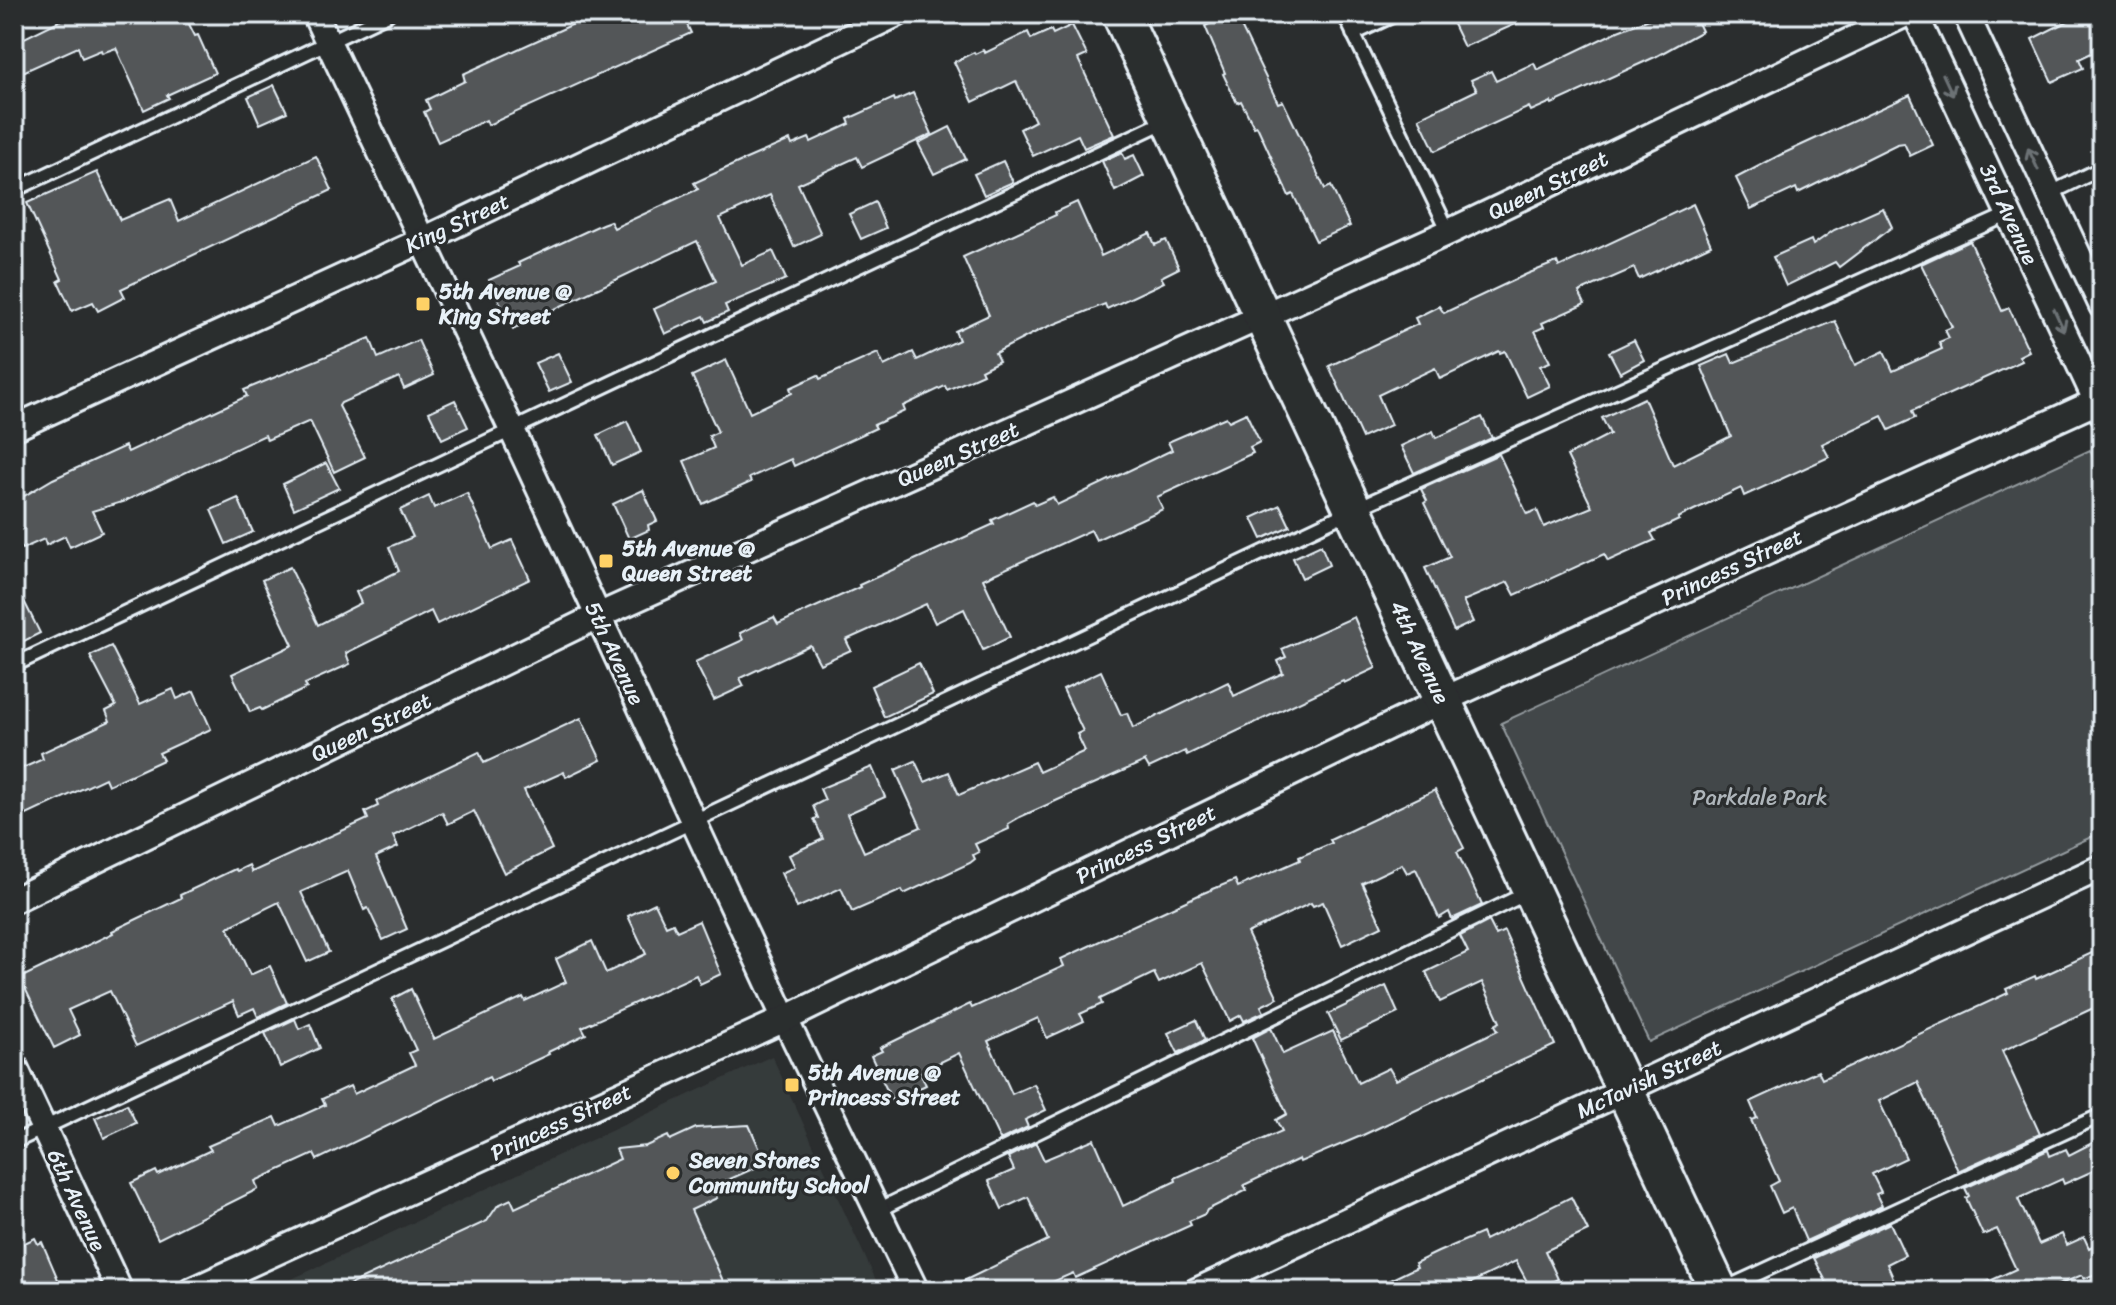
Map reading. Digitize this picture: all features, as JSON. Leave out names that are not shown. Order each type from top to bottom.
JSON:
[{"type":"street","name":"5th Avenue","points":[[315,14],[785,1019],[916,1291]]},
{"type":"street","name":"King Street","points":[[14,428],[423,240],[897,14]]},
{"type":"street","name":"4th Avenue","points":[[1121,14],[1719,1291]]},
{"type":"street","name":"Queen Street","points":[[14,900],[598,616],[1449,232],[1906,14]]},
{"type":"street","name":"3rd Avenue","points":[[1915,14],[2100,405]]},
{"type":"street","name":"3rd Avenue","points":[[1966,14],[2102,306]]},
{"type":"street","name":"Princess Street","points":[[191,1291],[785,1019],[1443,700],[2100,405]]},
{"type":"street","name":"McTavish Street","points":[[1196,1291],[2102,867]]},
{"type":"street","name":"6th Avenue","points":[[14,1065],[120,1291]]},
{"type":"lane","points":[[14,190],[388,14]]},
{"type":"lane","points":[[1344,14],[1449,232]]},
{"type":"lane","points":[[1353,34],[1396,14]]},
{"type":"lane","points":[[14,665],[1171,119]]},
{"type":"lane","points":[[2049,194],[2102,168]]},
{"type":"lane","points":[[14,1142],[1353,510],[2009,214]]},
{"type":"lane","points":[[878,1210],[1532,890]]},
{"type":"lane","points":[[1719,1291],[2102,1115]]},
{"type":"shaded area","name":"Seven Stones Community School","points":[[772,1056],[881,1291],[266,1291]]},
{"type":"green space","name":"Parkdale Park","points":[[2090,450],[2102,476],[2102,832],[1649,1042],[1501,723]]},
{"type":"building","points":[[73,14],[184,14],[195,36],[198,35],[215,73],[167,95],[169,98],[144,110],[116,48],[82,58],[78,47],[14,76],[14,43]]},
{"type":"building","points":[[575,14],[682,14],[691,33],[488,125],[486,120],[438,142],[424,112],[430,109],[426,100],[465,81],[463,74],[580,21]]},
{"type":"building","points":[[1235,14],[1278,103],[1283,101],[1325,189],[1331,186],[1350,226],[1316,241],[1293,194],[1289,196],[1257,126],[1254,127],[1241,101],[1237,103],[1205,26]]},
{"type":"building","points":[[1448,14],[1538,14],[1464,47]]},
{"type":"building","points":[[1662,14],[1694,14],[1702,31],[1655,57],[1552,104],[1531,111],[1529,107],[1435,151],[1419,118],[1477,90],[1471,80],[1491,71],[1496,81],[1534,63],[1537,70],[1618,31]]},
{"type":"building","points":[[2082,14],[2102,14],[2102,48],[2079,59],[2083,68],[2052,82],[2032,39]]},
{"type":"building","points":[[1072,25],[1087,55],[1078,59],[1114,135],[1084,148],[1078,135],[1033,156],[1020,129],[1035,121],[1016,81],[973,102],[954,62],[974,52],[983,50],[985,53],[1028,32],[1031,39]]},
{"type":"building","points":[[274,85],[287,112],[260,124],[248,97]]},
{"type":"building","points":[[913,93],[932,134],[862,167],[857,157],[798,184],[821,234],[794,247],[770,195],[720,218],[742,265],[773,251],[786,279],[725,305],[728,312],[707,322],[704,316],[665,334],[654,309],[716,281],[697,241],[513,329],[489,280],[602,224],[610,221],[614,228],[698,189],[694,183],[744,160],[790,140],[792,145],[809,138],[811,142],[850,124],[848,119],[894,98],[895,101]]},
{"type":"building","points":[[1910,95],[1933,145],[1910,156],[1904,143],[1897,144],[1798,193],[1796,188],[1751,209],[1736,178]]},
{"type":"building","points":[[950,127],[966,159],[934,174],[918,143]]},
{"type":"building","points":[[1122,152],[1125,159],[1134,155],[1144,176],[1115,191],[1102,161]]},
{"type":"building","points":[[316,156],[332,190],[121,289],[125,297],[98,311],[93,302],[72,311],[58,281],[62,279],[27,203],[97,172],[120,220],[170,199],[179,221]]},
{"type":"building","points":[[1003,161],[1013,182],[984,195],[974,174]]},
{"type":"building","points":[[875,202],[886,228],[861,239],[849,214]]},
{"type":"building","points":[[1077,202],[1101,256],[1150,233],[1155,245],[1166,240],[1179,268],[1161,277],[1164,282],[1107,309],[1105,304],[1040,330],[995,353],[999,361],[981,370],[983,374],[947,390],[945,386],[903,406],[905,411],[874,425],[876,428],[794,466],[791,459],[703,504],[684,461],[714,448],[709,436],[718,432],[692,376],[726,360],[750,413],[792,393],[790,388],[818,375],[820,379],[878,353],[884,366],[913,352],[917,360],[959,340],[955,331],[989,315],[963,257],[1056,215],[1055,212]]},
{"type":"building","points":[[1693,204],[1711,245],[1639,279],[1634,268],[1579,292],[1585,304],[1542,323],[1544,327],[1535,331],[1550,362],[1540,366],[1550,386],[1527,397],[1505,351],[1440,379],[1435,368],[1378,395],[1391,425],[1362,438],[1329,366],[1418,324],[1415,318],[1439,306],[1444,313],[1557,262],[1559,267]]},
{"type":"building","points":[[1883,208],[1892,227],[1839,267],[1835,262],[1786,286],[1773,257],[1811,240],[1813,245],[1834,230]]},
{"type":"building","points":[[1970,241],[2002,311],[2009,308],[2029,351],[2019,356],[2022,361],[1912,411],[1915,418],[1889,430],[1882,416],[1822,444],[1829,457],[1744,496],[1741,488],[1694,510],[1651,533],[1655,540],[1608,561],[1604,554],[1515,595],[1508,582],[1463,601],[1473,622],[1454,631],[1425,568],[1450,557],[1424,503],[1427,501],[1421,489],[1499,454],[1527,514],[1537,510],[1544,527],[1592,507],[1567,456],[1610,434],[1602,418],[1644,398],[1673,465],[1731,436],[1701,366],[1729,354],[1733,363],[1835,321],[1855,365],[1884,351],[1893,371],[1942,349],[1939,342],[1949,338],[1945,330],[1952,327],[1921,264]]},
{"type":"building","points":[[370,338],[378,358],[418,340],[434,375],[404,389],[399,377],[341,403],[339,406],[365,457],[334,472],[310,421],[267,440],[265,435],[125,501],[92,511],[102,532],[70,547],[65,536],[46,545],[44,539],[22,549],[14,533],[14,502],[53,479],[125,446],[128,452],[247,396],[244,390]]},
{"type":"building","points":[[1634,340],[1644,360],[1620,373],[1609,352]]},
{"type":"building","points":[[558,353],[572,382],[549,392],[535,363]]},
{"type":"building","points":[[455,400],[468,427],[442,439],[429,412]]},
{"type":"building","points":[[1246,413],[1260,442],[1250,447],[1253,453],[1157,497],[1163,509],[1096,540],[1091,530],[983,579],[1010,637],[983,650],[964,609],[935,623],[926,604],[846,640],[851,650],[820,664],[810,645],[740,678],[744,686],[714,700],[695,662],[743,640],[740,633],[774,617],[778,624],[994,524],[992,520],[1033,501],[1035,505],[1053,497],[1057,505],[1172,450],[1168,442],[1226,417],[1229,421]]},
{"type":"building","points":[[1482,417],[1492,438],[1414,473],[1401,446],[1433,431],[1436,438]]},
{"type":"building","points":[[627,421],[641,452],[612,465],[598,435]]},
{"type":"building","points":[[326,463],[339,488],[294,509],[283,484]]},
{"type":"building","points":[[643,490],[657,521],[648,525],[649,530],[629,539],[613,504]]},
{"type":"building","points":[[467,493],[492,549],[512,540],[530,579],[437,624],[431,611],[346,653],[350,664],[305,684],[307,688],[262,710],[250,712],[232,674],[293,645],[262,580],[290,567],[318,625],[361,603],[356,592],[399,571],[389,547],[413,537],[400,510],[429,496],[434,508]]},
{"type":"building","points":[[238,498],[253,532],[226,544],[211,510]]},
{"type":"building","points":[[1280,505],[1290,526],[1262,539],[1252,518]]},
{"type":"building","points":[[1321,545],[1329,565],[1302,578],[1293,558]]},
{"type":"building","points":[[14,581],[40,633],[14,646]]},
{"type":"building","points":[[1354,617],[1376,668],[1187,755],[1185,751],[1149,768],[1145,761],[1020,817],[1008,824],[1009,829],[975,844],[979,852],[973,855],[975,859],[970,863],[904,894],[902,890],[852,912],[841,888],[797,908],[781,873],[795,867],[789,855],[823,839],[814,819],[818,818],[813,806],[825,800],[820,789],[872,767],[885,797],[847,814],[864,852],[921,827],[895,770],[915,761],[925,782],[949,772],[959,795],[1034,762],[1039,772],[1085,751],[1077,734],[1083,731],[1063,689],[1101,671],[1121,715],[1127,713],[1133,728],[1228,682],[1234,696],[1283,673],[1278,661],[1286,657],[1282,649]]},
{"type":"building","points":[[111,646],[140,704],[173,689],[177,699],[194,691],[211,729],[159,753],[163,760],[108,785],[105,778],[14,821],[14,772],[43,759],[41,753],[110,721],[106,711],[116,706],[90,656]]},
{"type":"building","points":[[919,663],[933,694],[884,717],[871,686]]},
{"type":"building","points":[[581,718],[601,760],[566,777],[564,772],[524,790],[552,849],[504,873],[474,811],[448,824],[442,812],[393,836],[398,847],[376,857],[407,929],[383,940],[368,908],[364,910],[348,871],[301,892],[329,952],[307,962],[279,902],[228,927],[250,975],[270,966],[287,1003],[258,1017],[254,1008],[239,1015],[233,1001],[136,1046],[110,991],[68,1010],[80,1035],[54,1048],[20,978],[235,869],[237,871],[249,865],[252,872],[368,819],[365,812],[378,806],[376,801],[479,752],[484,763]]},
{"type":"building","points":[[1435,790],[1464,848],[1457,852],[1482,905],[1452,919],[1449,912],[1439,918],[1416,869],[1407,873],[1402,864],[1362,883],[1382,926],[1342,945],[1323,902],[1313,906],[1311,903],[1247,933],[1278,998],[1261,1006],[1264,1012],[1244,1021],[1241,1015],[1230,1021],[1202,963],[1159,983],[1154,973],[1100,999],[1102,1004],[1080,1014],[1084,1021],[1047,1038],[1038,1018],[988,1041],[1012,1094],[1034,1084],[1046,1110],[1025,1120],[1028,1127],[1000,1140],[959,1053],[920,1072],[926,1085],[892,1101],[871,1056],[882,1051],[880,1048],[970,1004],[972,1008],[1064,966],[1061,959],[1201,894],[1235,880],[1238,887],[1300,860],[1299,857],[1332,843],[1330,840]]},
{"type":"building","points":[[655,903],[666,926],[673,923],[677,931],[699,921],[721,974],[700,984],[696,975],[582,1027],[586,1034],[549,1054],[491,1081],[489,1077],[317,1160],[314,1154],[255,1181],[258,1189],[158,1239],[131,1183],[156,1171],[158,1175],[211,1150],[208,1146],[275,1117],[279,1126],[325,1105],[322,1099],[350,1086],[354,1094],[415,1065],[409,1053],[416,1050],[392,999],[411,989],[434,1039],[523,997],[525,1001],[566,982],[556,959],[592,941],[606,973],[646,954],[628,916]]},
{"type":"building","points":[[1489,921],[1496,935],[1504,931],[1555,1045],[1361,1136],[1300,1162],[1299,1159],[1244,1185],[1247,1190],[1189,1221],[1191,1225],[1075,1278],[1073,1273],[1032,1291],[943,1291],[1048,1240],[1028,1197],[1002,1209],[989,1181],[1014,1170],[1008,1157],[1036,1143],[1044,1160],[1094,1139],[1123,1206],[1176,1181],[1175,1178],[1282,1131],[1276,1120],[1287,1114],[1252,1038],[1271,1028],[1283,1054],[1333,1031],[1358,1083],[1389,1068],[1396,1080],[1498,1030],[1495,1025],[1500,1022],[1482,982],[1440,1002],[1426,972],[1468,952],[1460,936]]},
{"type":"building","points":[[2096,951],[2102,964],[2102,1004],[2002,1051],[2040,1134],[1958,1171],[1918,1082],[1879,1101],[1906,1158],[1872,1174],[1881,1192],[1876,1194],[1882,1206],[1806,1241],[1792,1208],[1782,1213],[1770,1186],[1779,1181],[1751,1120],[1757,1118],[1750,1102],[1818,1071],[1822,1079],[2008,993],[2006,989],[2035,976],[2036,979]]},
{"type":"building","points":[[1386,986],[1398,1013],[1341,1040],[1328,1014]]},
{"type":"building","points":[[295,1019],[299,1029],[310,1024],[320,1048],[280,1067],[265,1033]]},
{"type":"building","points":[[1196,1020],[1205,1040],[1178,1053],[1168,1033]]},
{"type":"building","points":[[127,1104],[136,1123],[104,1138],[95,1118]]},
{"type":"building","points":[[749,1125],[766,1163],[712,1187],[717,1198],[691,1210],[724,1283],[706,1291],[336,1291],[487,1221],[498,1205],[511,1199],[515,1208],[620,1159],[616,1149],[646,1146],[668,1136],[670,1140],[696,1128]]},
{"type":"building","points":[[2102,1138],[2102,1167],[2064,1184],[2062,1179],[2018,1199],[2039,1244],[2062,1234],[2067,1245],[2084,1237],[2089,1248],[2102,1241],[2102,1271],[2084,1279],[2082,1275],[2044,1291],[1968,1291],[2016,1269],[1997,1229],[1983,1235],[1966,1198],[1969,1196],[1965,1188],[2048,1150],[2050,1156],[2066,1149],[2069,1155]]},
{"type":"building","points":[[1571,1197],[1588,1231],[1545,1251],[1558,1279],[1532,1291],[1516,1261],[1454,1291],[1367,1291],[1417,1267],[1415,1263],[1438,1252],[1482,1233],[1485,1240]]},
{"type":"building","points":[[1890,1223],[1905,1255],[1887,1264],[1899,1291],[1831,1291],[1814,1258]]},
{"type":"building","points":[[35,1238],[38,1244],[42,1242],[63,1291],[14,1291],[14,1248]]},
{"type":"place","name":"5th Avenue @ King Street","points":[[423,304]]},
{"type":"place","name":"5th Avenue @ Queen Street","points":[[606,561]]},
{"type":"place","name":"5th Avenue @ Princess Street","points":[[792,1085]]},
{"type":"place","name":"Seven Stones Community School","points":[[673,1173]]}]
